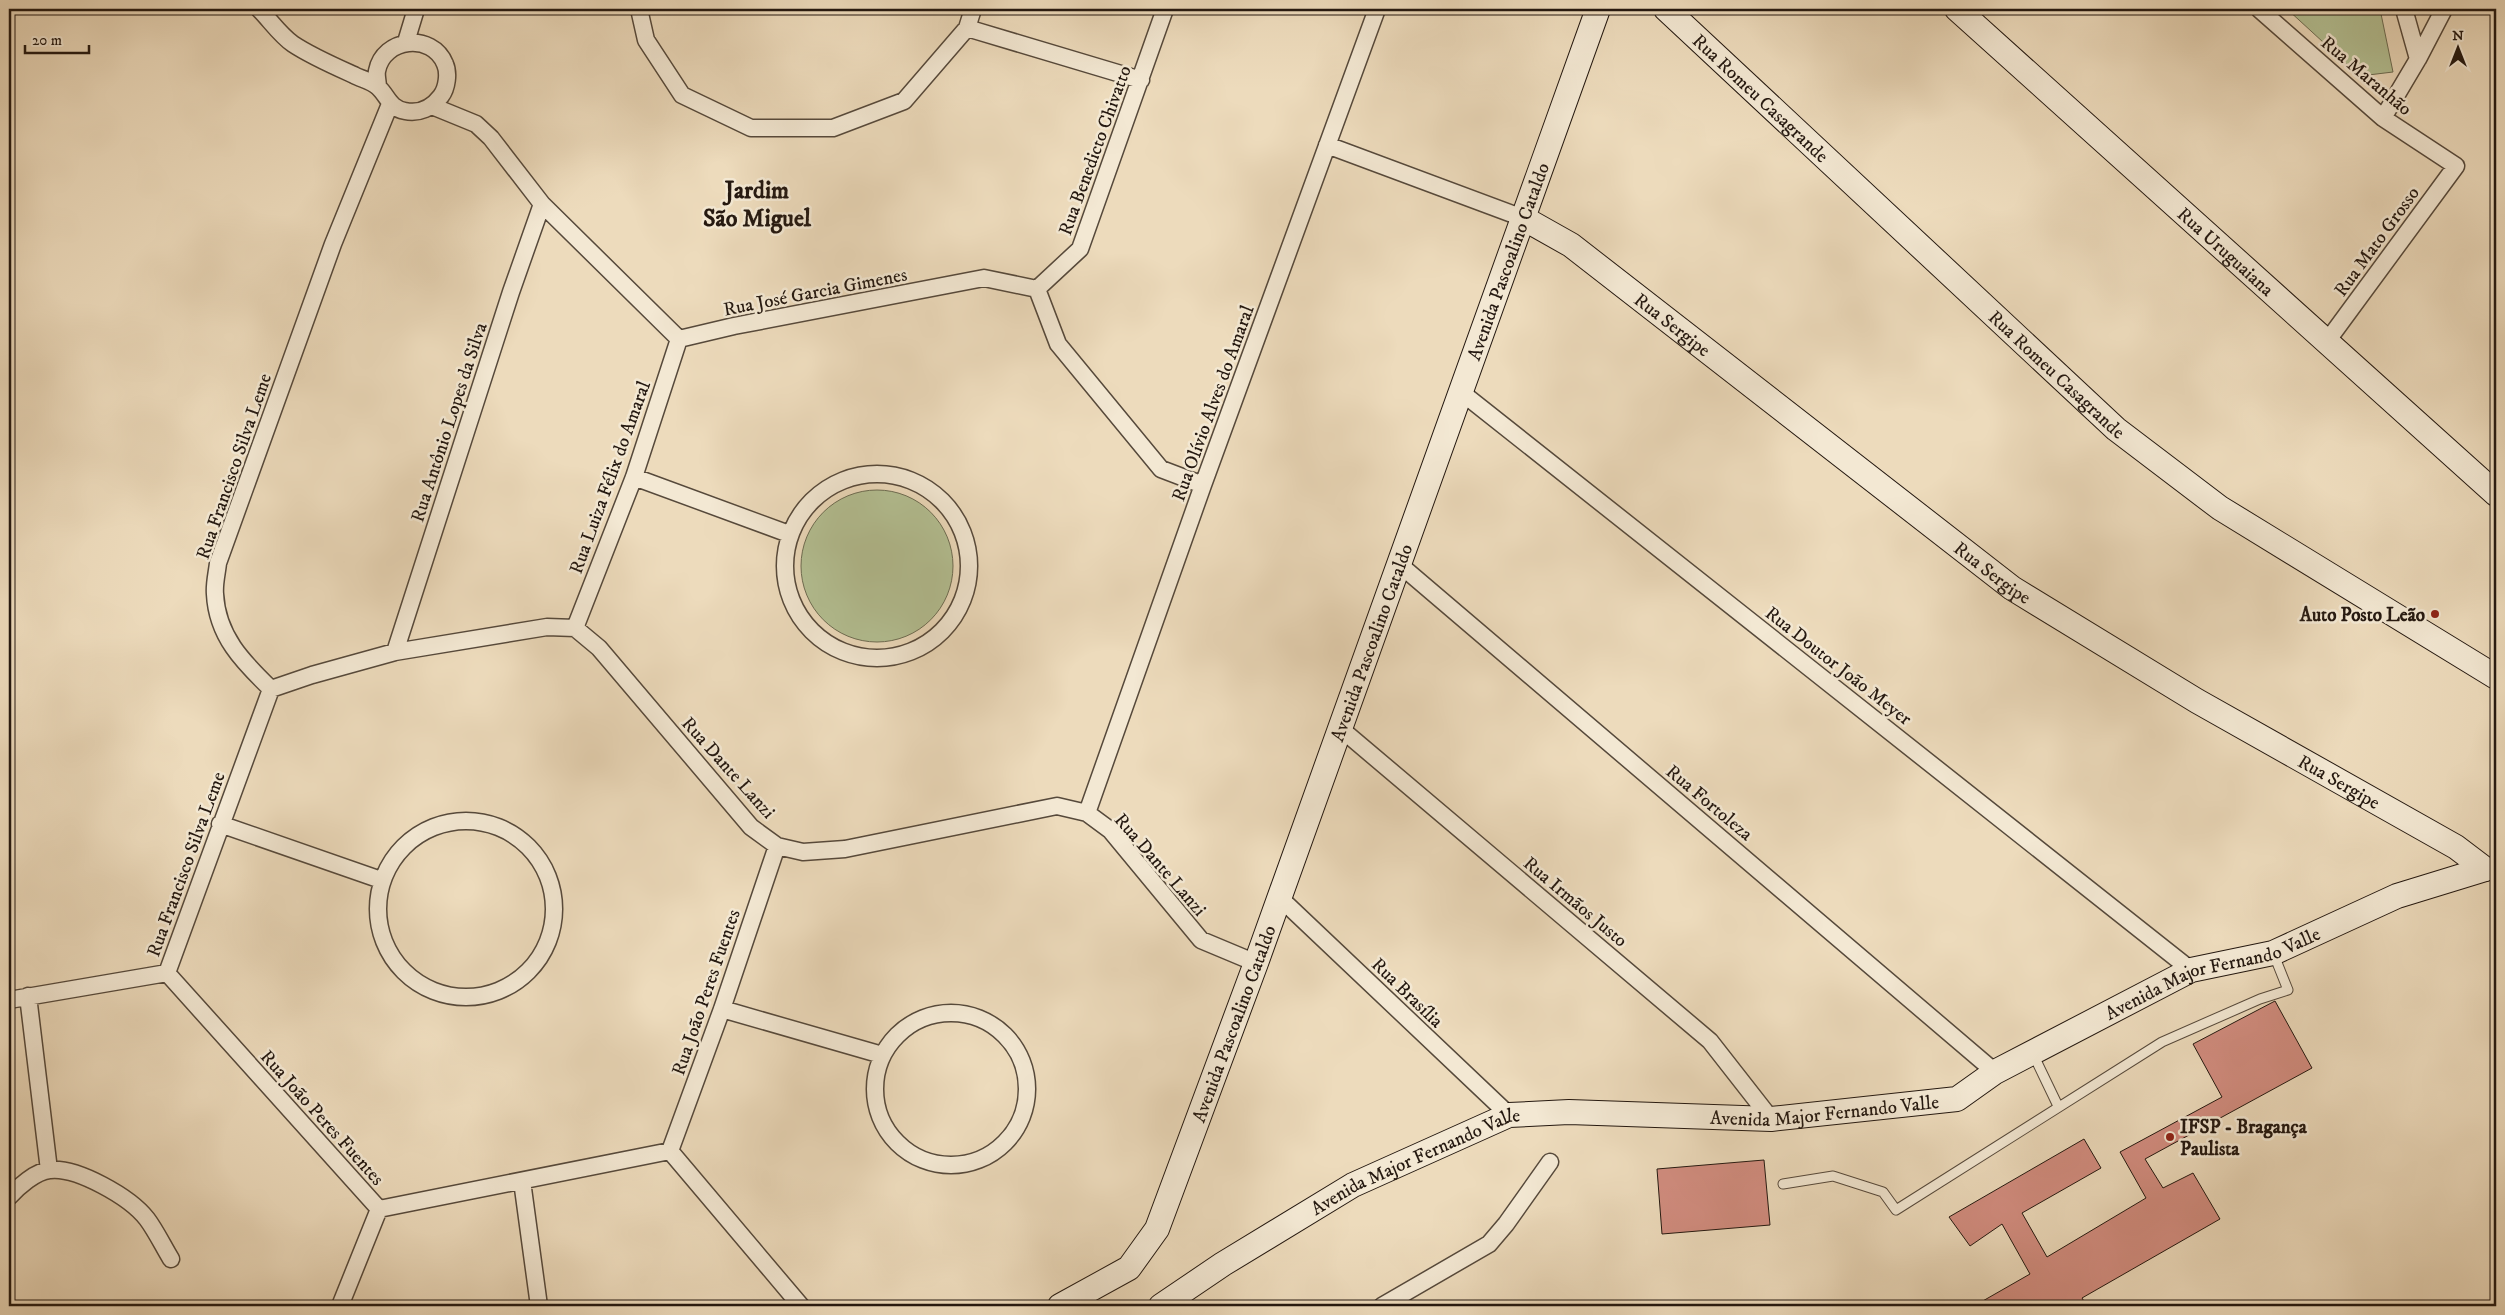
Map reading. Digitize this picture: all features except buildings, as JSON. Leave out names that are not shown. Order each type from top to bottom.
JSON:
[{"type":"street","points":[[259,9],[292,44],[378,87],[390,104],[404,111],[418,112],[432,106],[443,95],[447,80],[445,64],[436,51],[422,44],[406,42],[393,48],[382,58],[377,72],[378,87]]},
{"type":"street","points":[[406,42],[416,9]]},
{"type":"street","points":[[639,9],[646,40],[682,95],[751,128],[833,128],[904,101],[968,28],[973,9]]},
{"type":"street","name":"Rua Benedicto Chivatto","points":[[1036,289],[1080,249],[1165,9]]},
{"type":"street","name":"Rua Olívio Alves do Amaral","points":[[1087,812],[1203,486],[1377,9]]},
{"type":"street","name":"Avenida Pascoalino Cataldo","points":[[1060,1306],[1129,1268],[1157,1229],[1280,897],[1598,9]]},
{"type":"street","name":"Rua Romeu Casagrande","points":[[1666,9],[2116,429],[2220,508],[2496,677]]},
{"type":"street","name":"Rua Uruguaiana","points":[[1957,9],[2328,340],[2496,494]]},
{"type":"street","name":"Rua Maranhão","points":[[2259,9],[2383,118],[2456,166]]},
{"type":"street","points":[[2404,9],[2418,59]]},
{"type":"street","points":[[2383,118],[2418,59],[2444,9]]},
{"type":"street","points":[[968,28],[1141,80]]},
{"type":"street","name":"Rua Francisco Silva Leme","points":[[167,973],[271,688],[240,658],[221,626],[215,594],[218,563],[333,244],[390,104]]},
{"type":"street","points":[[432,106],[460,115],[476,124],[491,138],[542,204],[679,339]]},
{"type":"street","points":[[1328,145],[1523,218]]},
{"type":"street","name":"Rua Mato Grosso","points":[[2328,340],[2456,166]]},
{"type":"street","name":"Rua Antônio Lopes da Silva","points":[[395,652],[510,292],[542,204]]},
{"type":"street","name":"Rua Sergipe","points":[[1523,218],[1571,244],[2012,588],[2197,701],[2456,847],[2491,873]]},
{"type":"street","name":"Rua José Garcia Gimenes","points":[[679,339],[734,326],[984,278],[1036,289]]},
{"type":"street","points":[[1036,289],[1058,344],[1161,469],[1203,486]]},
{"type":"street","name":"Rua Luiza Félix do Amaral","points":[[575,628],[634,477],[679,339]]},
{"type":"street","name":"Rua Doutor João Meyer","points":[[1461,392],[2192,970]]},
{"type":"street","points":[[886,474],[916,482],[941,499],[959,523],[969,552],[968,583],[958,612],[939,635],[913,651],[883,658],[852,655],[824,643],[802,622],[788,595],[784,565],[789,534],[804,508],[827,488],[855,476],[886,474]]},
{"type":"street","points":[[634,477],[789,534]]},
{"type":"street","name":"Rua Fortoleza","points":[[1399,564],[1995,1072]]},
{"type":"street","points":[[271,688],[312,674],[395,652],[547,627],[575,628]]},
{"type":"street","name":"Rua Dante Lanzi","points":[[575,628],[599,648],[752,826],[777,846],[803,852],[844,849],[1057,806],[1087,812],[1110,830],[1201,940],[1256,963]]},
{"type":"street","name":"Rua Irmãos Justo","points":[[1340,728],[1710,1041],[1772,1119]]},
{"type":"street","points":[[473,820],[501,827],[526,843],[544,866],[554,893],[554,923],[545,950],[527,974],[502,990],[474,997],[445,995],[417,983],[396,964],[381,938],[376,909],[381,880],[395,854],[416,835],[443,823],[473,820]]},
{"type":"street","points":[[220,824],[381,880]]},
{"type":"street","name":"Rua João Peres Fuentes","points":[[167,973],[379,1209],[670,1151],[722,1009],[777,846]]},
{"type":"street","name":"Avenida Major Fernando Valle","points":[[1161,1306],[1223,1264],[1353,1185],[1509,1115],[1569,1112],[1772,1119],[1957,1099],[1995,1072],[2192,970],[2273,953],[2397,896],[2491,873]]},
{"type":"street","name":"Rua Brasília","points":[[1280,897],[1509,1115]]},
{"type":"street","points":[[9,1000],[167,973]]},
{"type":"street","points":[[28,996],[49,1170]]},
{"type":"street","points":[[722,1009],[882,1055]]},
{"type":"street","points":[[940,1013],[966,1014],[989,1022],[1008,1037],[1022,1058],[1028,1082],[1026,1107],[1016,1130],[999,1149],[976,1161],[951,1165],[926,1161],[903,1148],[886,1129],[876,1105],[875,1080],[882,1055],[897,1035],[917,1020],[940,1013]]},
{"type":"street","points":[[670,1151],[800,1306]]},
{"type":"street","points":[[1382,1306],[1489,1244],[1506,1224],[1550,1162]]},
{"type":"street","points":[[9,1197],[21,1184],[49,1170],[79,1175],[120,1194],[146,1218],[171,1259]]},
{"type":"street","points":[[522,1181],[539,1306]]},
{"type":"street","points":[[340,1306],[379,1209]]},
{"type":"lane","points":[[1783,1184],[1833,1176],[1883,1192],[1896,1210],[2162,1042],[2242,1006],[2288,990],[2273,953]]},
{"type":"lane","points":[[2033,1054],[2058,1106]]},
{"type":"green space","points":[[2287,9],[2380,9],[2393,72],[2360,76]]},
{"type":"green space","points":[[877,490],[892,491],[906,496],[931,512],[947,537],[952,551],[952,581],[947,595],[931,620],[906,636],[892,641],[877,642],[862,641],[848,636],[823,620],[807,595],[802,581],[801,566],[802,551],[807,537],[823,512],[848,496],[862,491]]},
{"type":"place","name":"Auto Posto Leão","points":[[2435,614]]},
{"type":"place","name":"IFSP - Bragança Paulista","points":[[2170,1137]]},
{"type":"district","name":"Jardim São Miguel","points":[[757,204]]}]
